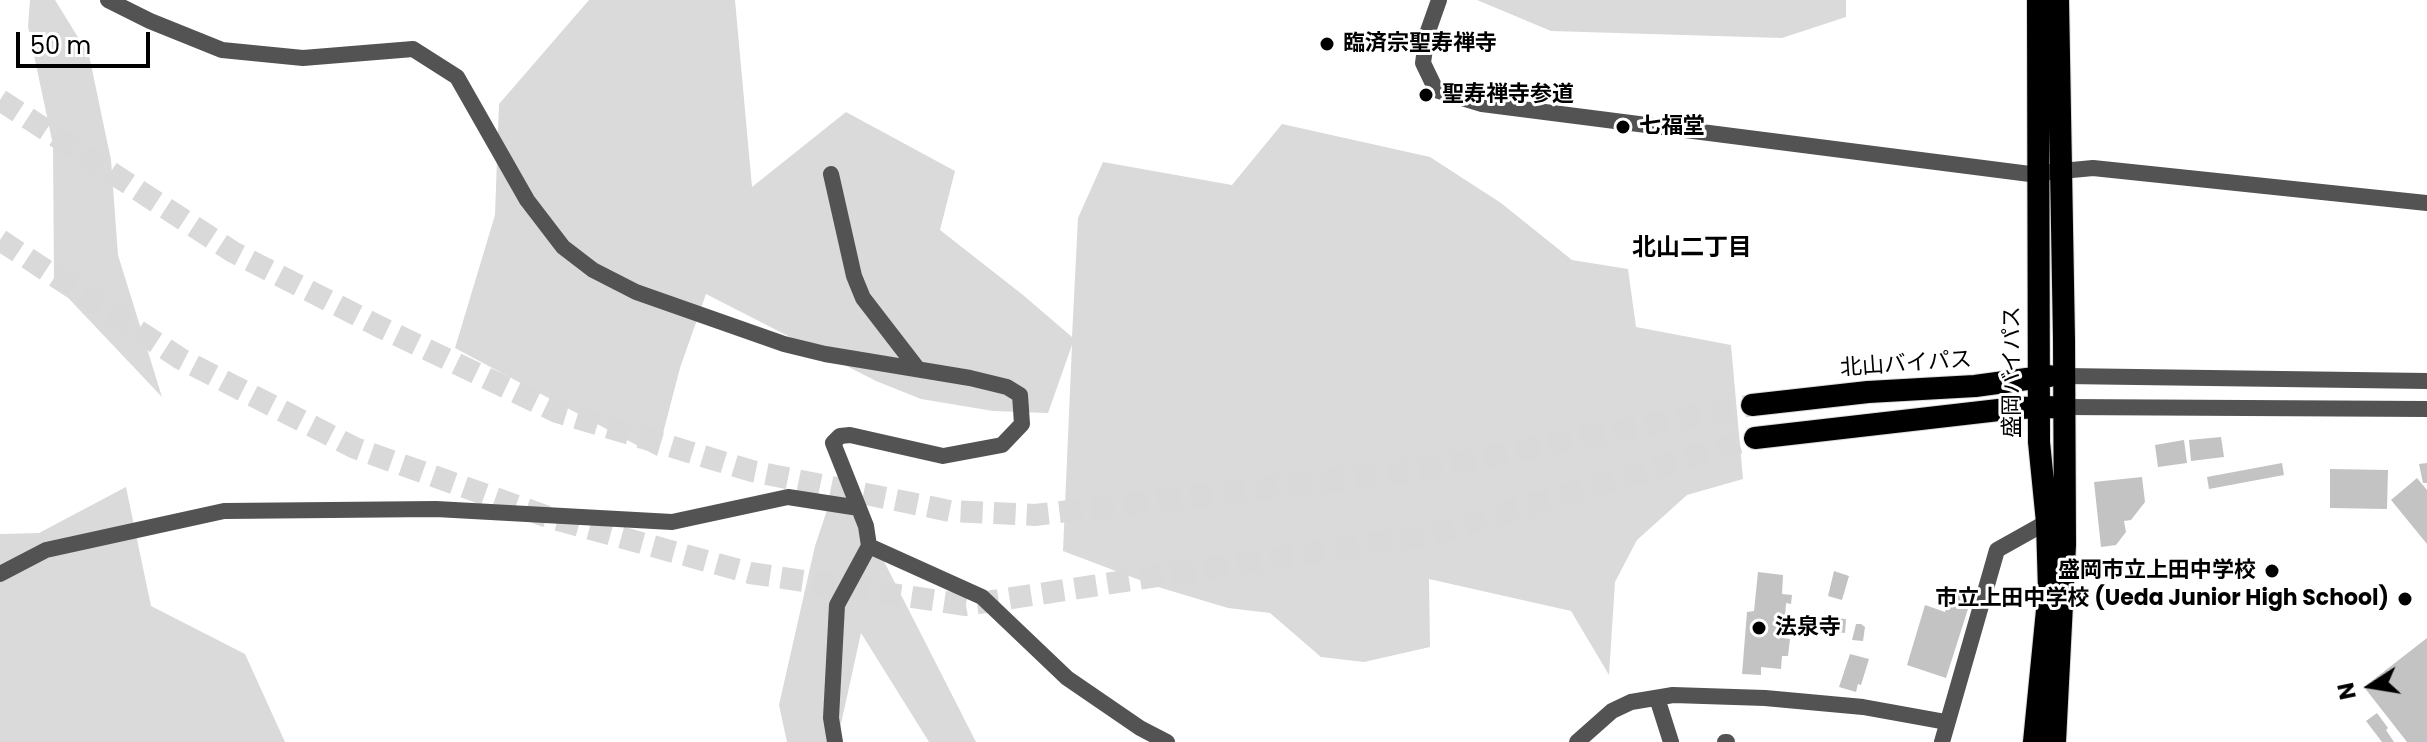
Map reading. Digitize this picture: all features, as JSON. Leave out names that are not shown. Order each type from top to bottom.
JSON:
[{"type":"highway","name":"盛岡バイパス","points":[[2038,0],[2064,376],[2065,545],[2055,742]]},
{"type":"highway","name":"盛岡バイパス","points":[[2034,742],[2049,590],[2038,376],[2058,0]]},
{"type":"highway","name":"北山バイパス","points":[[1752,405],[1868,392],[1975,386],[2038,376],[2064,376]]},
{"type":"highway","points":[[1755,438],[2039,407],[2063,407]]},
{"type":"street","points":[[108,0],[222,50],[303,58],[413,49],[457,77],[527,200],[563,247],[593,270],[636,292],[784,344],[1007,387],[1020,395],[1022,424],[1002,445],[943,456],[850,435],[840,436],[833,443],[866,526],[869,546],[837,605],[831,718],[835,742]]},
{"type":"street","points":[[1439,0],[1427,34],[1423,63],[1436,90],[1482,104],[2030,174],[2093,168],[2427,203]]},
{"type":"street","points":[[831,174],[854,276],[863,298],[917,368]]},
{"type":"street","points":[[2064,376],[2427,381]]},
{"type":"street","points":[[2063,407],[2427,409]]},
{"type":"street","points":[[0,574],[46,550],[224,511],[436,509],[672,522],[788,497],[859,508]]},
{"type":"street","points":[[1942,742],[1997,550],[2047,522]]},
{"type":"street","points":[[869,546],[982,597],[1067,678],[1140,728],[1167,742]]},
{"type":"street","points":[[1577,742],[1596,735],[1612,711],[1631,702],[1673,695],[1765,698],[1863,707],[1946,722]]},
{"type":"street","points":[[1657,698],[1671,742]]},
{"type":"shaded area","points":[[30,0],[55,0],[89,55],[111,160],[118,255],[162,397],[54,283],[53,145],[28,27]]},
{"type":"shaded area","points":[[589,0],[735,0],[752,187],[846,112],[955,171],[940,230],[1072,337],[1078,218],[1103,162],[1232,185],[1282,124],[1430,157],[1501,203],[1572,260],[1628,269],[1636,327],[1731,345],[1743,479],[1687,495],[1637,540],[1615,582],[1609,675],[1571,611],[1429,579],[1430,647],[1364,662],[1321,657],[1270,613],[1228,608],[1158,587],[1063,551],[1072,345],[1048,413],[993,411],[921,399],[876,381],[706,294],[680,368],[657,456],[455,348],[495,215],[499,104]]},
{"type":"shaded area","points":[[1477,0],[1846,0],[1846,17],[1782,38],[1551,31]]},
{"type":"shaded area","points":[[840,471],[976,742],[929,742],[861,633],[837,742],[787,742],[779,705],[815,546]]},
{"type":"shaded area","points":[[126,487],[151,606],[245,654],[285,742],[0,742],[0,534],[39,533]]},
{"type":"building","points":[[2221,437],[2224,457],[2191,461],[2189,440]]},
{"type":"building","points":[[2184,440],[2187,463],[2158,467],[2155,445]]},
{"type":"building","points":[[2282,463],[2284,475],[2209,489],[2207,477]]},
{"type":"building","points":[[2427,463],[2427,483],[2423,483],[2419,464]]},
{"type":"building","points":[[2330,469],[2388,470],[2387,509],[2330,508]]},
{"type":"building","points":[[2142,477],[2145,502],[2131,520],[2124,521],[2126,532],[2116,545],[2101,547],[2094,482]]},
{"type":"building","points":[[2417,478],[2427,490],[2427,544],[2391,500]]},
{"type":"building","points":[[1834,571],[1849,576],[1842,600],[1828,596]]},
{"type":"building","points":[[1758,572],[1783,575],[1782,594],[1792,595],[1791,604],[1786,603],[1785,618],[1792,619],[1790,632],[1784,632],[1783,638],[1790,639],[1788,656],[1782,656],[1781,669],[1761,667],[1761,675],[1742,674],[1747,612],[1754,611]]},
{"type":"building","points":[[1961,587],[1974,590],[1946,678],[1907,665],[1925,605],[1945,612],[1952,588],[1960,591]]},
{"type":"building","points":[[1833,618],[1846,619],[1845,633],[1832,631]]},
{"type":"building","points":[[1856,624],[1865,627],[1863,641],[1852,640]]},
{"type":"building","points":[[2427,638],[2427,742],[2407,742],[2364,687]]},
{"type":"building","points":[[1850,654],[1869,659],[1856,692],[1839,687]]},
{"type":"building","points":[[2377,713],[2394,742],[2382,742],[2366,721]]},
{"type":"tunnel","points":[[0,100],[233,252],[557,412],[752,471],[950,511],[1035,515],[1408,472],[1752,405]]},
{"type":"tunnel","points":[[0,240],[181,359],[355,448],[551,518],[750,573],[966,605],[1430,535],[1755,438]]},
{"type":"place","name":"臨済宗聖寿禅寺","points":[[1327,44]]},
{"type":"place","name":"聖寿禅寺参道","points":[[1426,95]]},
{"type":"place","name":"七福堂","points":[[1623,127]]},
{"type":"place","name":"盛岡市立上田中学校","points":[[2272,571]]},
{"type":"place","name":"市立上田中学校 (Ueda Junior High School)","points":[[2405,599]]},
{"type":"place","name":"法泉寺","points":[[1759,628]]},
{"type":"district","name":"北山二丁目","points":[[1692,249]]}]
